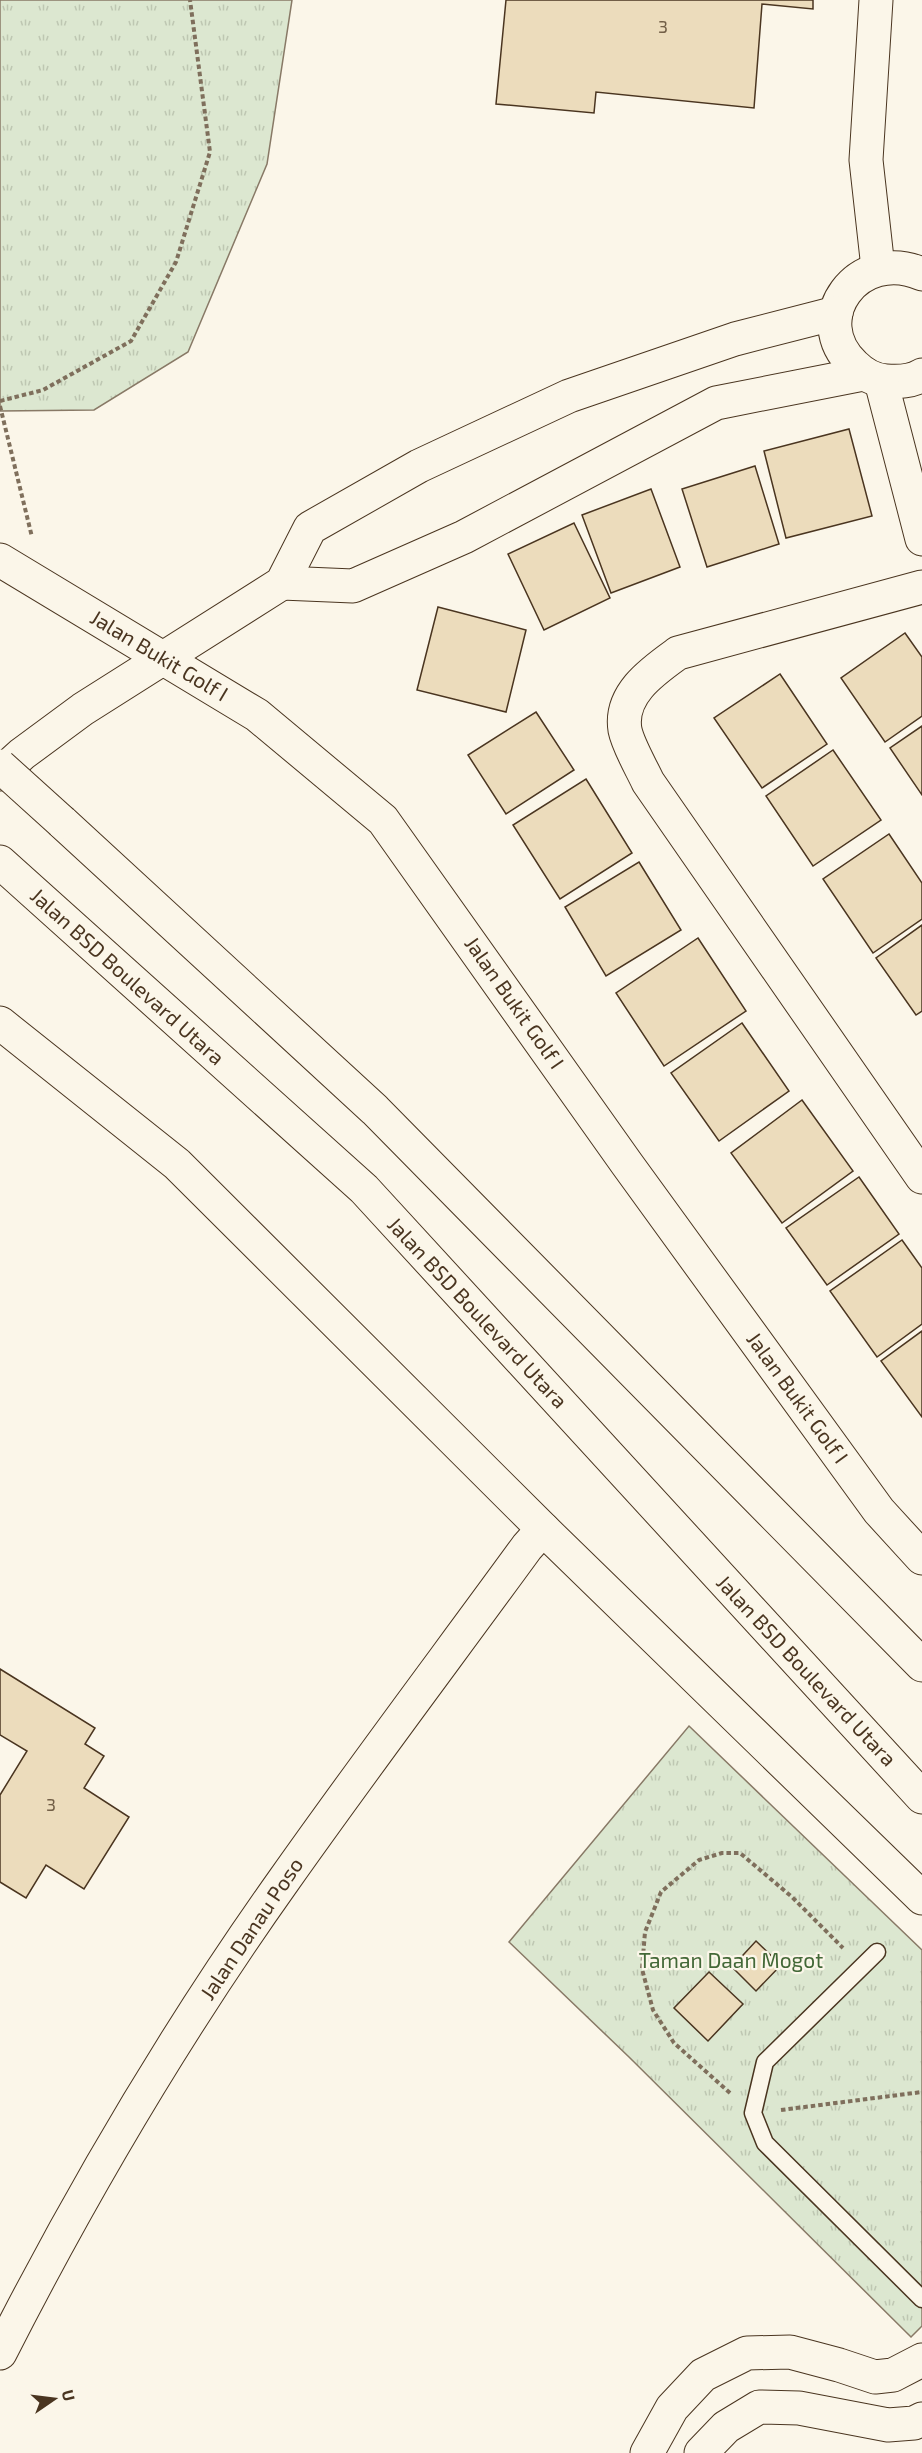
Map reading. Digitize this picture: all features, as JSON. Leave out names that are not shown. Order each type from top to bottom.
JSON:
[{"type":"street","points":[[876,0],[866,160],[878,268]]},
{"type":"street","points":[[922,274],[910,268],[894,266],[878,268],[863,274],[850,285],[841,298],[836,313],[837,337],[846,358],[872,377],[922,539]]},
{"type":"street","points":[[0,774],[22,754],[75,714],[282,583],[310,528],[419,466],[569,396],[735,339],[836,313]]},
{"type":"street","points":[[282,583],[353,586],[464,537],[716,403],[872,377],[900,382],[922,375]]},
{"type":"street","name":"Jalan Bukit Golf I","points":[[0,560],[257,715],[383,820],[627,1164],[879,1511],[922,1558]]},
{"type":"street","points":[[922,587],[678,653],[647,675],[625,706],[625,730],[648,782],[922,1177]]},
{"type":"street","points":[[0,766],[375,1110],[922,1665]]},
{"type":"street","name":"Jalan BSD Boulevard Utara","points":[[5,866],[364,1189],[922,1797]]},
{"type":"street","points":[[0,1023],[177,1164],[543,1529],[922,1898]]},
{"type":"street","name":"Jalan Danau Poso","points":[[0,2353],[28,2298],[157,2072],[283,1881],[527,1547],[543,1529]]},
{"type":"street","points":[[647,2453],[672,2408],[704,2376],[747,2353],[790,2352],[839,2364],[875,2377],[893,2375],[922,2360]]},
{"type":"street","points":[[701,2453],[726,2427],[759,2408],[799,2408],[888,2425],[914,2423],[922,2419]]},
{"type":"lane","points":[[877,1952],[765,2062],[753,2113],[765,2143],[922,2299]]},
{"type":"path","points":[[0,401],[43,390],[130,341],[177,262],[210,152],[190,0]]},
{"type":"path","points":[[0,406],[32,538]]},
{"type":"path","points":[[863,1968],[792,1897],[740,1853],[723,1853],[699,1860],[661,1892],[645,1932],[642,1969],[653,2010],[674,2043],[753,2113],[922,2092]]},
{"type":"green space","points":[[0,0],[292,0],[267,164],[188,352],[94,410],[0,411]]},
{"type":"green space","name":"Taman Daan Mogot","points":[[689,1726],[922,1950],[922,2326],[911,2337],[629,2057],[509,1942]]},
{"type":"building","points":[[506,0],[813,0],[813,9],[762,4],[754,108],[596,92],[594,113],[496,104]]},
{"type":"building","points":[[849,429],[872,516],[786,538],[764,451]]},
{"type":"building","points":[[755,466],[779,544],[707,567],[682,489]]},
{"type":"building","points":[[651,489],[680,567],[611,593],[582,515]]},
{"type":"building","points":[[574,523],[610,598],[544,630],[508,554]]},
{"type":"building","points":[[438,607],[526,630],[506,712],[417,690]]},
{"type":"building","points":[[905,633],[922,657],[922,716],[885,742],[841,678]]},
{"type":"building","points":[[780,674],[827,744],[762,788],[714,718]]},
{"type":"building","points":[[536,712],[574,770],[506,814],[468,755]]},
{"type":"building","points":[[922,726],[922,795],[890,748]]},
{"type":"building","points":[[833,750],[881,820],[813,866],[766,796]]},
{"type":"building","points":[[586,779],[632,853],[560,899],[513,825]]},
{"type":"building","points":[[889,834],[922,883],[922,919],[873,953],[823,879]]},
{"type":"building","points":[[639,862],[681,930],[606,976],[565,907]]},
{"type":"building","points":[[922,925],[922,1011],[916,1015],[876,958]]},
{"type":"building","points":[[698,938],[746,1011],[664,1066],[616,993]]},
{"type":"building","points":[[742,1023],[789,1091],[719,1141],[671,1073]]},
{"type":"building","points":[[802,1100],[853,1171],[782,1223],[731,1153]]},
{"type":"building","points":[[859,1177],[899,1234],[827,1285],[786,1228]]},
{"type":"building","points":[[902,1240],[922,1268],[922,1324],[877,1357],[830,1291]]},
{"type":"building","points":[[922,1331],[922,1417],[881,1361]]},
{"type":"building","points":[[0,1669],[95,1728],[85,1744],[104,1756],[84,1788],[129,1817],[84,1889],[46,1865],[26,1898],[0,1882],[0,1795],[27,1751],[0,1735]]},
{"type":"building","points":[[756,1941],[781,1965],[756,1991],[732,1967]]},
{"type":"building","points":[[709,1972],[743,2004],[708,2041],[674,2008]]}]
